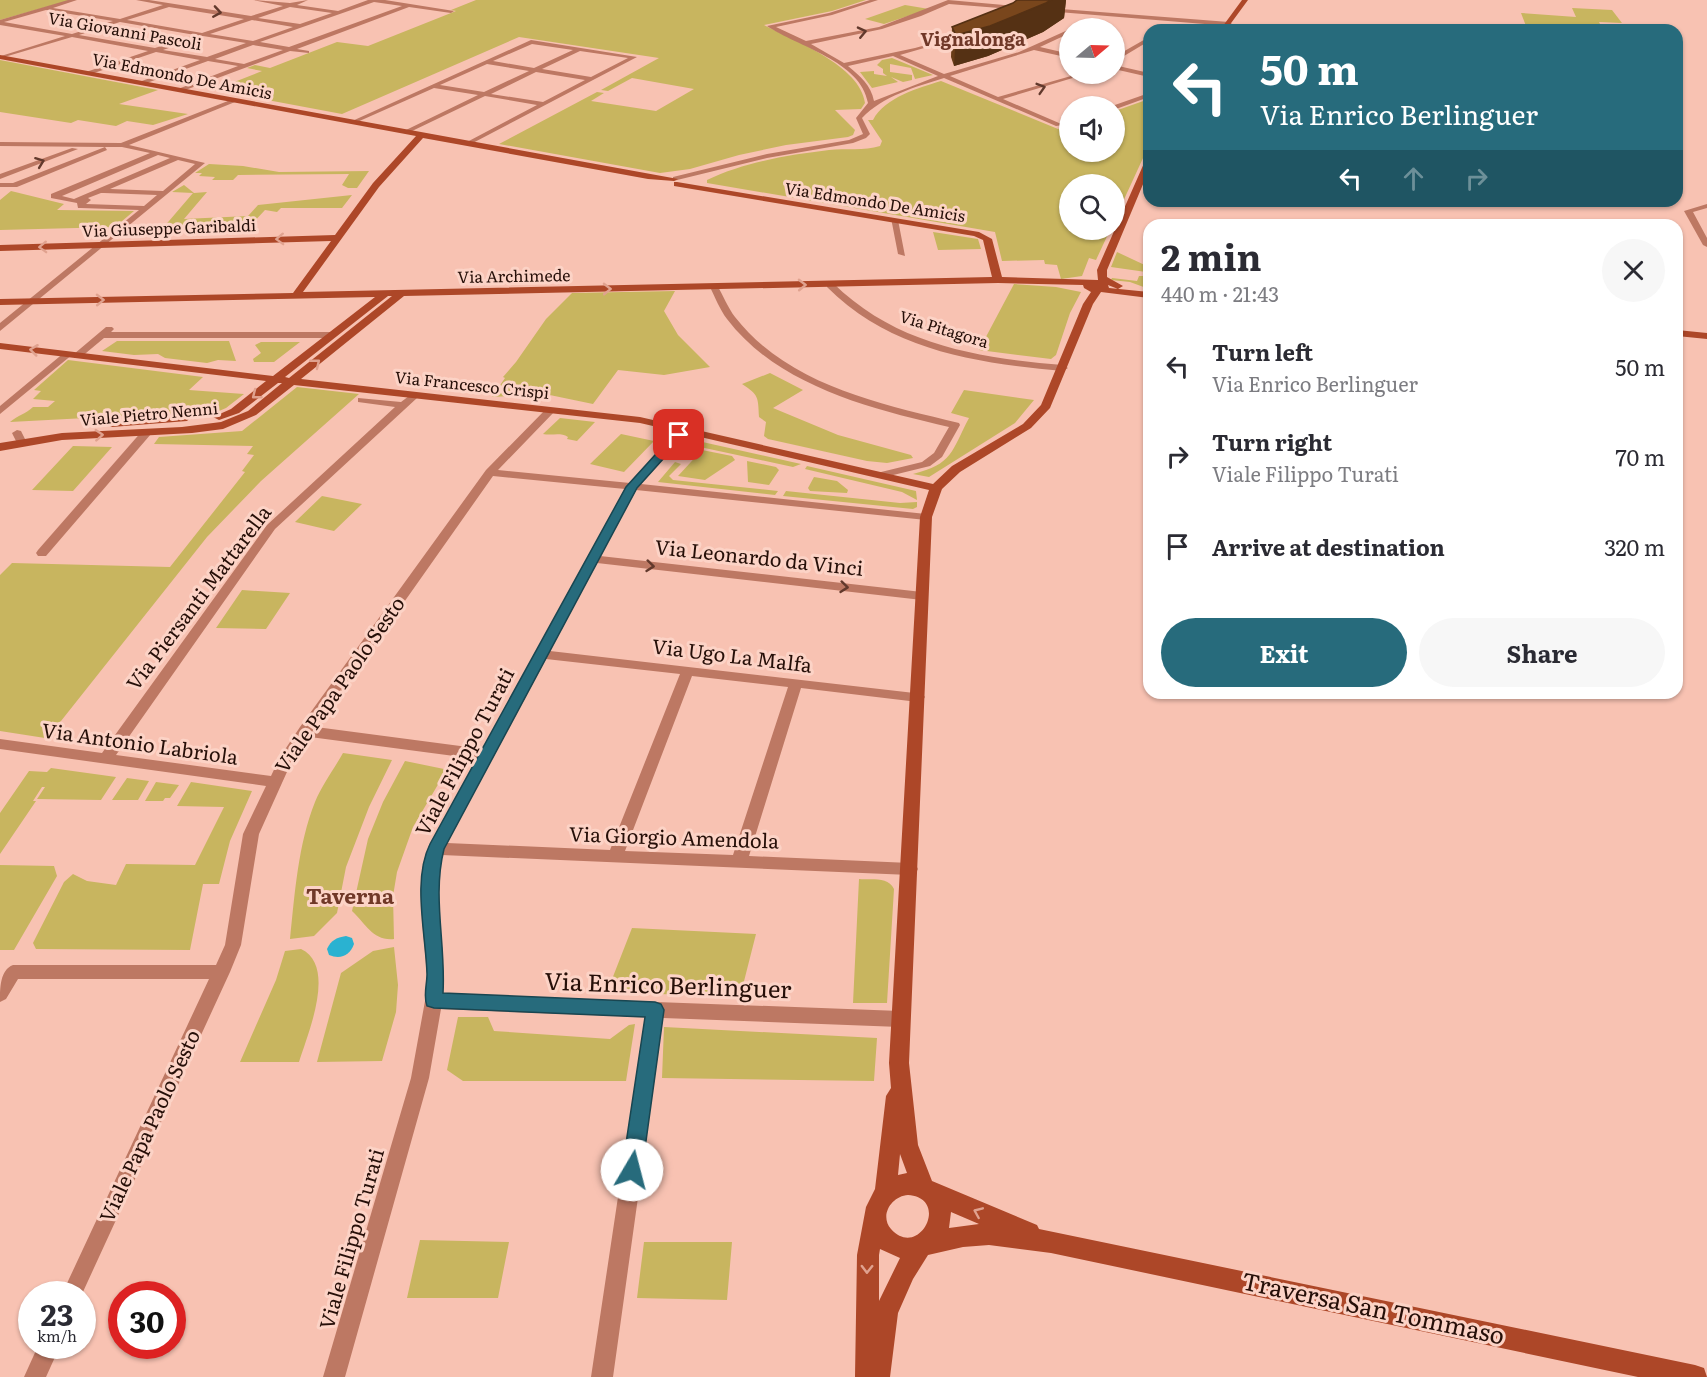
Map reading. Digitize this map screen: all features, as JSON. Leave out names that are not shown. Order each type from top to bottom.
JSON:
[{"type":"main road","points":[[1229,24],[1245,0]]},
{"type":"main road","name":"Via Edmondo De Amicis","points":[[1,57],[180,90],[233,104],[245,103],[684,181]]},
{"type":"main road","points":[[411,147],[414,134]]},
{"type":"main road","points":[[376,185],[384,169],[414,134]]},
{"type":"main road","name":"Via Edmondo De Amicis","points":[[414,134],[429,139],[684,181]]},
{"type":"main road","points":[[296,295],[376,185],[411,147],[429,139]]},
{"type":"main road","points":[[867,1377],[868,1255],[880,1202],[899,1063],[926,518],[936,488],[956,469],[1027,426],[1046,406],[1143,175]]},
{"type":"main road","points":[[684,181],[751,197]]},
{"type":"main road","points":[[684,181],[751,197]]},
{"type":"main road","name":"Via Edmondo De Amicis","points":[[751,197],[984,237],[998,280]]},
{"type":"main road","name":"Via Giuseppe Garibaldi","points":[[0,248],[338,238]]},
{"type":"main road","points":[[1029,281],[1097,286]]},
{"type":"main road","points":[[1029,281],[1070,281],[1143,293]]},
{"type":"main road","name":"Via Archimede","points":[[0,302],[1029,281]]},
{"type":"main road","name":"Viale Pietro Nenni","points":[[0,437],[147,432],[247,416],[402,293]]},
{"type":"main road","name":"Viale Pietro Nenni","points":[[0,447],[19,437],[44,429],[219,422],[385,294]]},
{"type":"main road","points":[[1683,334],[1707,336]]},
{"type":"main road","name":"Via Francesco Crispi","points":[[1,347],[413,396],[640,420],[936,488]]},
{"type":"main road","points":[[878,1377],[886,1312],[905,1271],[922,1246],[935,1234],[940,1219],[937,1204],[926,1190],[907,1145],[899,1063]]},
{"type":"main road","points":[[903,1183],[926,1190],[1051,1242],[989,1234],[963,1236],[909,1249],[898,1247],[881,1233],[880,1202],[894,1186],[903,1183]]},
{"type":"main road","name":"Traversa San Tommaso","points":[[1051,1242],[1695,1377]]},
{"type":"street","points":[[0,22],[74,0]]},
{"type":"street","points":[[139,0],[312,27]]},
{"type":"street","points":[[1,57],[186,0]]},
{"type":"street","points":[[256,0],[351,15]]},
{"type":"street","points":[[88,74],[306,0]]},
{"type":"street","points":[[141,83],[373,0],[451,11]]},
{"type":"street","points":[[870,106],[870,90],[841,63],[770,26],[840,11],[874,0]]},
{"type":"street","points":[[805,43],[880,28],[948,2],[1030,8],[1022,14]]},
{"type":"street","points":[[180,90],[408,5]]},
{"type":"street","points":[[1005,17],[1020,7]]},
{"type":"street","points":[[45,8],[307,52]]},
{"type":"street","points":[[1042,9],[1198,24]]},
{"type":"street","points":[[1076,18],[1082,13]]},
{"type":"street","points":[[1088,18],[1093,14]]},
{"type":"street","points":[[360,16],[373,18]]},
{"type":"street","points":[[1166,24],[1170,20]]},
{"type":"street","name":"Via Giovanni Pascoli","points":[[0,22],[246,66]]},
{"type":"street","points":[[323,29],[338,31]]},
{"type":"street","points":[[841,63],[895,55],[973,35],[965,42],[905,59]]},
{"type":"street","points":[[895,86],[990,64],[1059,37]]},
{"type":"street","points":[[954,39],[965,42]]},
{"type":"street","points":[[356,123],[531,42],[634,57],[469,143]]},
{"type":"street","points":[[1125,53],[1143,43]]},
{"type":"street","points":[[1035,48],[1059,53]]},
{"type":"street","points":[[414,134],[582,49]]},
{"type":"street","points":[[895,55],[1059,125]]},
{"type":"street","points":[[109,60],[122,62]]},
{"type":"street","points":[[485,62],[591,80]]},
{"type":"street","points":[[1125,70],[1143,74]]},
{"type":"street","points":[[684,181],[767,156],[857,141],[867,134],[860,118],[870,106],[928,79]]},
{"type":"street","points":[[998,99],[1059,81]]},
{"type":"street","points":[[434,86],[543,104]]},
{"type":"street","points":[[1125,104],[1143,97]]},
{"type":"street","points":[[0,185],[14,185],[222,105],[233,104]]},
{"type":"street","points":[[155,132],[168,135],[233,104]]},
{"type":"street","points":[[0,144],[118,146],[201,163],[0,328]]},
{"type":"street","points":[[0,177],[81,146]]},
{"type":"street","points":[[98,152],[137,156]]},
{"type":"street","points":[[157,153],[54,196],[75,201],[177,158]]},
{"type":"street","points":[[146,158],[166,162]]},
{"type":"street","points":[[684,181],[733,165]]},
{"type":"street","points":[[146,208],[81,206],[80,204],[107,191],[165,193]]},
{"type":"street","points":[[1707,206],[1688,211],[1707,245]]},
{"type":"street","points":[[894,220],[902,255]]},
{"type":"street","name":"Via Pitagora","points":[[830,285],[870,318],[926,343],[999,361],[1062,368]]},
{"type":"street","points":[[714,287],[723,308],[740,330],[764,351],[795,371],[878,406],[955,425],[938,455],[926,464],[881,475]]},
{"type":"street","points":[[0,411],[113,326]]},
{"type":"street","points":[[103,335],[332,335]]},
{"type":"street","name":"Via Piersanti Mattarella","points":[[105,759],[271,527],[413,396]]},
{"type":"street","points":[[362,400],[402,405]]},
{"type":"street","name":"Viale Papa Paolo Sesto","points":[[78,1281],[233,945],[251,834],[274,782],[305,731],[490,472],[551,410]]},
{"type":"street","points":[[235,411],[247,416]]},
{"type":"street","name":"Viale Filippo Turati","points":[[334,1377],[420,1078],[434,1000],[430,872],[436,849],[632,487],[684,430]]},
{"type":"street","points":[[42,553],[147,432]]},
{"type":"street","points":[[490,472],[926,518]]},
{"type":"street","name":"Via Leonardo da Vinci","points":[[592,560],[922,596]]},
{"type":"street","name":"Via Ugo La Malfa","points":[[542,654],[918,697]]},
{"type":"street","points":[[615,856],[688,670]]},
{"type":"street","points":[[739,862],[796,683]]},
{"type":"street","points":[[305,731],[487,755]]},
{"type":"street","name":"Via Antonio Labriola","points":[[0,744],[274,782]]},
{"type":"street","name":"Via Giorgio Amendola","points":[[436,849],[910,869]]},
{"type":"street","points":[[0,994],[14,972],[222,972]]},
{"type":"street","name":"Via Enrico Berlinguer","points":[[434,1000],[900,1019]]},
{"type":"street","points":[[602,1377],[655,1010]]},
{"type":"street","points":[[34,1377],[43,1359]]},
{"type":"shaded area","points":[[0,0],[71,0],[0,20]]},
{"type":"shaded area","points":[[476,0],[866,0],[832,11],[764,25],[808,47],[839,66],[852,77],[861,90],[865,103],[861,109],[835,110],[855,130],[853,135],[848,137],[786,145],[690,169],[660,173],[499,144],[597,92],[604,93],[591,101],[656,111],[694,89],[632,78],[608,91],[601,90],[659,58],[519,37],[342,114],[214,90],[262,71],[247,68],[255,65],[270,68],[337,42],[368,46],[456,11],[451,10]]},
{"type":"shaded area","points":[[905,5],[929,9],[884,24],[865,19]]},
{"type":"shaded area","points":[[1572,8],[1612,10],[1622,23],[1525,24],[1521,13],[1576,17]]},
{"type":"shaded area","points":[[892,58],[933,75],[915,79],[911,68],[890,64],[890,72],[912,75],[912,80],[903,82],[891,77],[898,82],[872,88],[860,72],[874,71],[874,74],[887,76],[877,65],[882,60]]},
{"type":"shaded area","points":[[0,60],[158,90],[119,104],[188,114],[153,125],[127,121],[116,126],[78,120],[71,123],[0,112]]},
{"type":"shaded area","points":[[941,81],[1059,129],[1059,162],[1125,162],[1125,107],[1143,101],[1143,158],[1125,197],[1125,174],[1059,174],[1059,240],[1105,240],[1096,260],[1089,258],[1082,276],[1061,279],[1057,265],[1045,264],[1044,260],[1002,261],[995,232],[707,183],[707,180],[736,168],[766,160],[829,150],[880,146],[882,141],[868,120],[873,120],[878,112],[894,99]]},
{"type":"shaded area","points":[[209,164],[243,166],[279,172],[369,171],[357,188],[348,188],[342,185],[349,174],[238,175],[233,180],[212,180],[215,177],[199,176],[202,173],[195,173]]},
{"type":"shaded area","points":[[184,185],[194,193],[207,192],[184,219],[248,216],[258,205],[352,195],[342,208],[281,208],[277,212],[265,210],[250,226],[163,228],[193,193],[172,192]]},
{"type":"shaded area","points":[[11,191],[64,204],[57,210],[134,211],[115,227],[0,230],[0,200]]},
{"type":"shaded area","points":[[933,232],[978,239],[981,249],[938,250]]},
{"type":"shaded area","points":[[1117,252],[1143,264],[1143,272],[1111,267]]},
{"type":"shaded area","points":[[1139,276],[1143,276],[1143,287],[1130,282],[1111,280],[1112,278],[1137,281]]},
{"type":"shaded area","points":[[1014,284],[1056,287],[1081,292],[1070,313],[1056,355],[1051,359],[979,350]]},
{"type":"shaded area","points":[[675,291],[664,311],[678,335],[710,367],[664,375],[618,370],[593,404],[545,394],[492,397],[505,378],[503,377],[546,319],[572,293]]},
{"type":"shaded area","points":[[117,341],[229,341],[236,361],[218,360],[207,363],[165,358],[158,354],[134,355],[102,351]]},
{"type":"shaded area","points":[[261,342],[300,342],[274,362],[254,362],[253,359],[261,353],[255,345]]},
{"type":"shaded area","points":[[68,360],[203,377],[189,390],[244,394],[219,411],[10,422],[33,407],[48,407],[55,401],[33,399],[41,391],[34,390]]},
{"type":"shaded area","points":[[770,373],[803,390],[773,408],[838,435],[911,455],[913,458],[887,463],[867,461],[768,439],[764,436],[766,422],[759,417],[756,397],[742,384]]},
{"type":"shaded area","points":[[297,387],[359,394],[261,481],[207,537],[45,738],[0,731],[0,575],[12,563],[170,567],[245,472],[242,471],[254,455],[247,454],[253,446],[154,444],[159,437],[242,431]]},
{"type":"shaded area","points":[[964,390],[1034,400],[1015,423],[929,477],[913,474],[944,461],[954,448],[969,418],[951,413]]},
{"type":"shaded area","points":[[560,418],[595,422],[577,441],[567,439],[568,437],[562,435],[543,434]]},
{"type":"shaded area","points":[[621,434],[654,441],[624,472],[590,464]]},
{"type":"shaded area","points":[[693,441],[801,464],[793,467],[700,447],[684,460],[677,458]]},
{"type":"shaded area","points":[[73,446],[112,447],[73,491],[32,490]]},
{"type":"shaded area","points":[[702,450],[732,456],[735,460],[705,480],[678,476]]},
{"type":"shaded area","points":[[747,461],[776,467],[779,470],[769,485],[748,482]]},
{"type":"shaded area","points":[[675,462],[681,464],[669,476],[673,480],[778,491],[775,495],[658,482]]},
{"type":"shaded area","points":[[807,466],[916,491],[917,500],[902,492],[805,469]]},
{"type":"shaded area","points":[[814,477],[837,481],[848,490],[847,493],[810,491],[808,488]]},
{"type":"shaded area","points":[[786,491],[900,503],[917,502],[917,507],[913,509],[783,496]]},
{"type":"shaded area","points":[[322,496],[362,504],[334,531],[295,522]]},
{"type":"shaded area","points":[[242,590],[290,593],[266,629],[216,628]]},
{"type":"shaded area","points":[[343,753],[392,760],[369,807],[346,867],[337,913],[314,936],[290,939],[298,869],[309,818],[321,789]]},
{"type":"shaded area","points":[[405,761],[444,769],[443,776],[413,827],[397,872],[393,896],[394,939],[387,939],[375,935],[352,911],[368,839],[383,802]]},
{"type":"shaded area","points":[[51,768],[116,777],[101,800],[37,799],[45,787],[42,787],[33,801],[36,801],[0,854],[0,813],[29,771],[47,772]]},
{"type":"shaded area","points":[[127,778],[149,781],[138,800],[112,800]]},
{"type":"shaded area","points":[[156,782],[179,785],[170,798],[165,798],[163,801],[145,801]]},
{"type":"shaded area","points":[[191,782],[252,791],[230,841],[219,884],[203,884],[190,950],[36,949],[33,943],[64,882],[73,874],[87,881],[116,885],[126,864],[195,865],[224,807],[177,806]]},
{"type":"shaded area","points":[[0,865],[54,866],[57,876],[14,950],[0,950]]},
{"type":"shaded area","points":[[859,879],[883,880],[894,889],[887,1003],[853,1003]]},
{"type":"shaded area","points":[[632,928],[756,934],[740,997],[607,992]]},
{"type":"shaded area","points":[[394,947],[398,985],[396,1012],[382,1061],[317,1062],[341,973],[373,951]]},
{"type":"shaded area","points":[[301,949],[312,958],[317,970],[319,985],[313,1018],[299,1062],[240,1062],[276,980],[285,951]]},
{"type":"shaded area","points":[[458,1017],[488,1017],[494,1031],[610,1039],[629,1025],[635,1024],[626,1081],[463,1081],[447,1070]]},
{"type":"shaded area","points":[[664,1027],[877,1038],[874,1081],[662,1078]]},
{"type":"shaded area","points":[[420,1240],[509,1242],[498,1298],[407,1298]]},
{"type":"shaded area","points":[[644,1242],[732,1242],[727,1300],[637,1298]]},
{"type":"water","points":[[346,936],[352,938],[354,944],[350,951],[341,957],[329,955],[327,949],[330,943]]},
{"type":"building","points":[[1017,0],[1051,0],[990,26],[956,35],[952,27],[1013,3]]},
{"type":"district","name":"Vignalonga","points":[[973,40]]},
{"type":"district","name":"Taverna","points":[[350,897]]},
{"type":"route","points":[[632,1170],[655,1010],[434,1000],[430,872],[436,849],[632,487],[679,435]]}]
